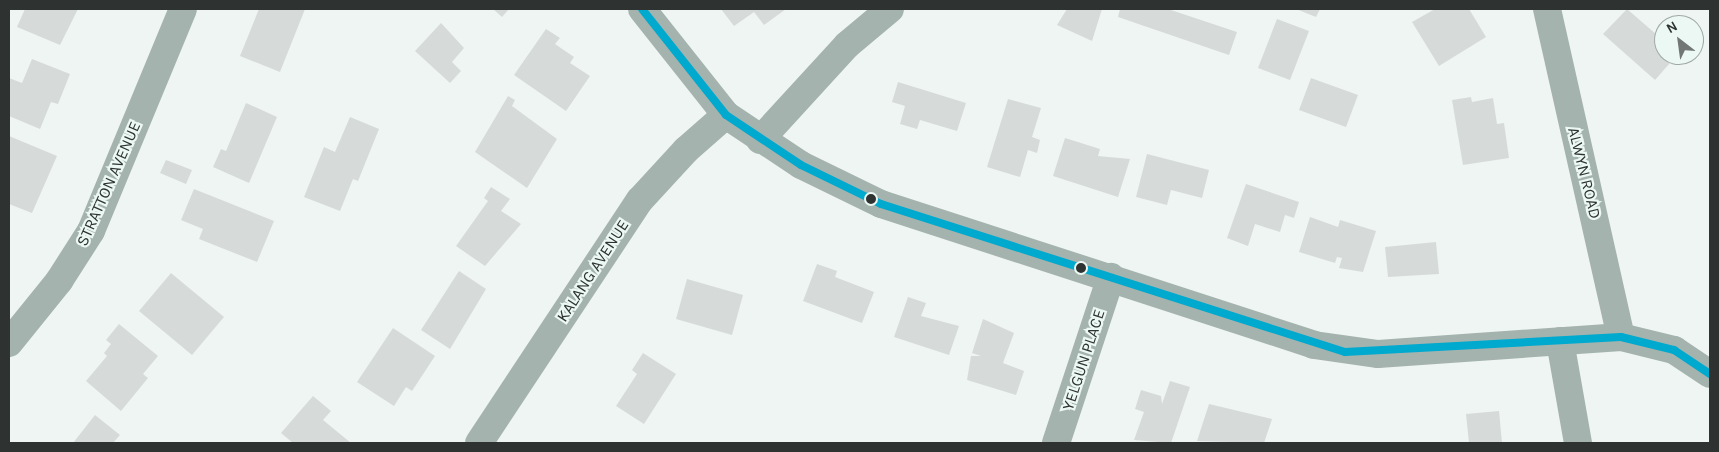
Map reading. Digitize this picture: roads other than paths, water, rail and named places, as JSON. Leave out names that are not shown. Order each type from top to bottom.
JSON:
[{"type":"street","name":"STRATTON AVENUE","points":[[9,343],[59,282],[91,231],[183,9]]},
{"type":"street","points":[[642,9],[726,115],[760,140],[882,204],[1345,352],[1621,336],[1674,350],[1710,374]]},
{"type":"street","points":[[760,140],[847,45],[890,9]]},
{"type":"street","name":"ALWYN ROAD","points":[[1548,9],[1621,336]]},
{"type":"street","name":"KALANG AVENUE","points":[[479,443],[640,200],[726,115]]},
{"type":"street","name":"YELGUN PLACE","points":[[1056,443],[1111,277]]},
{"type":"street","points":[[1560,341],[1578,443]]}]
